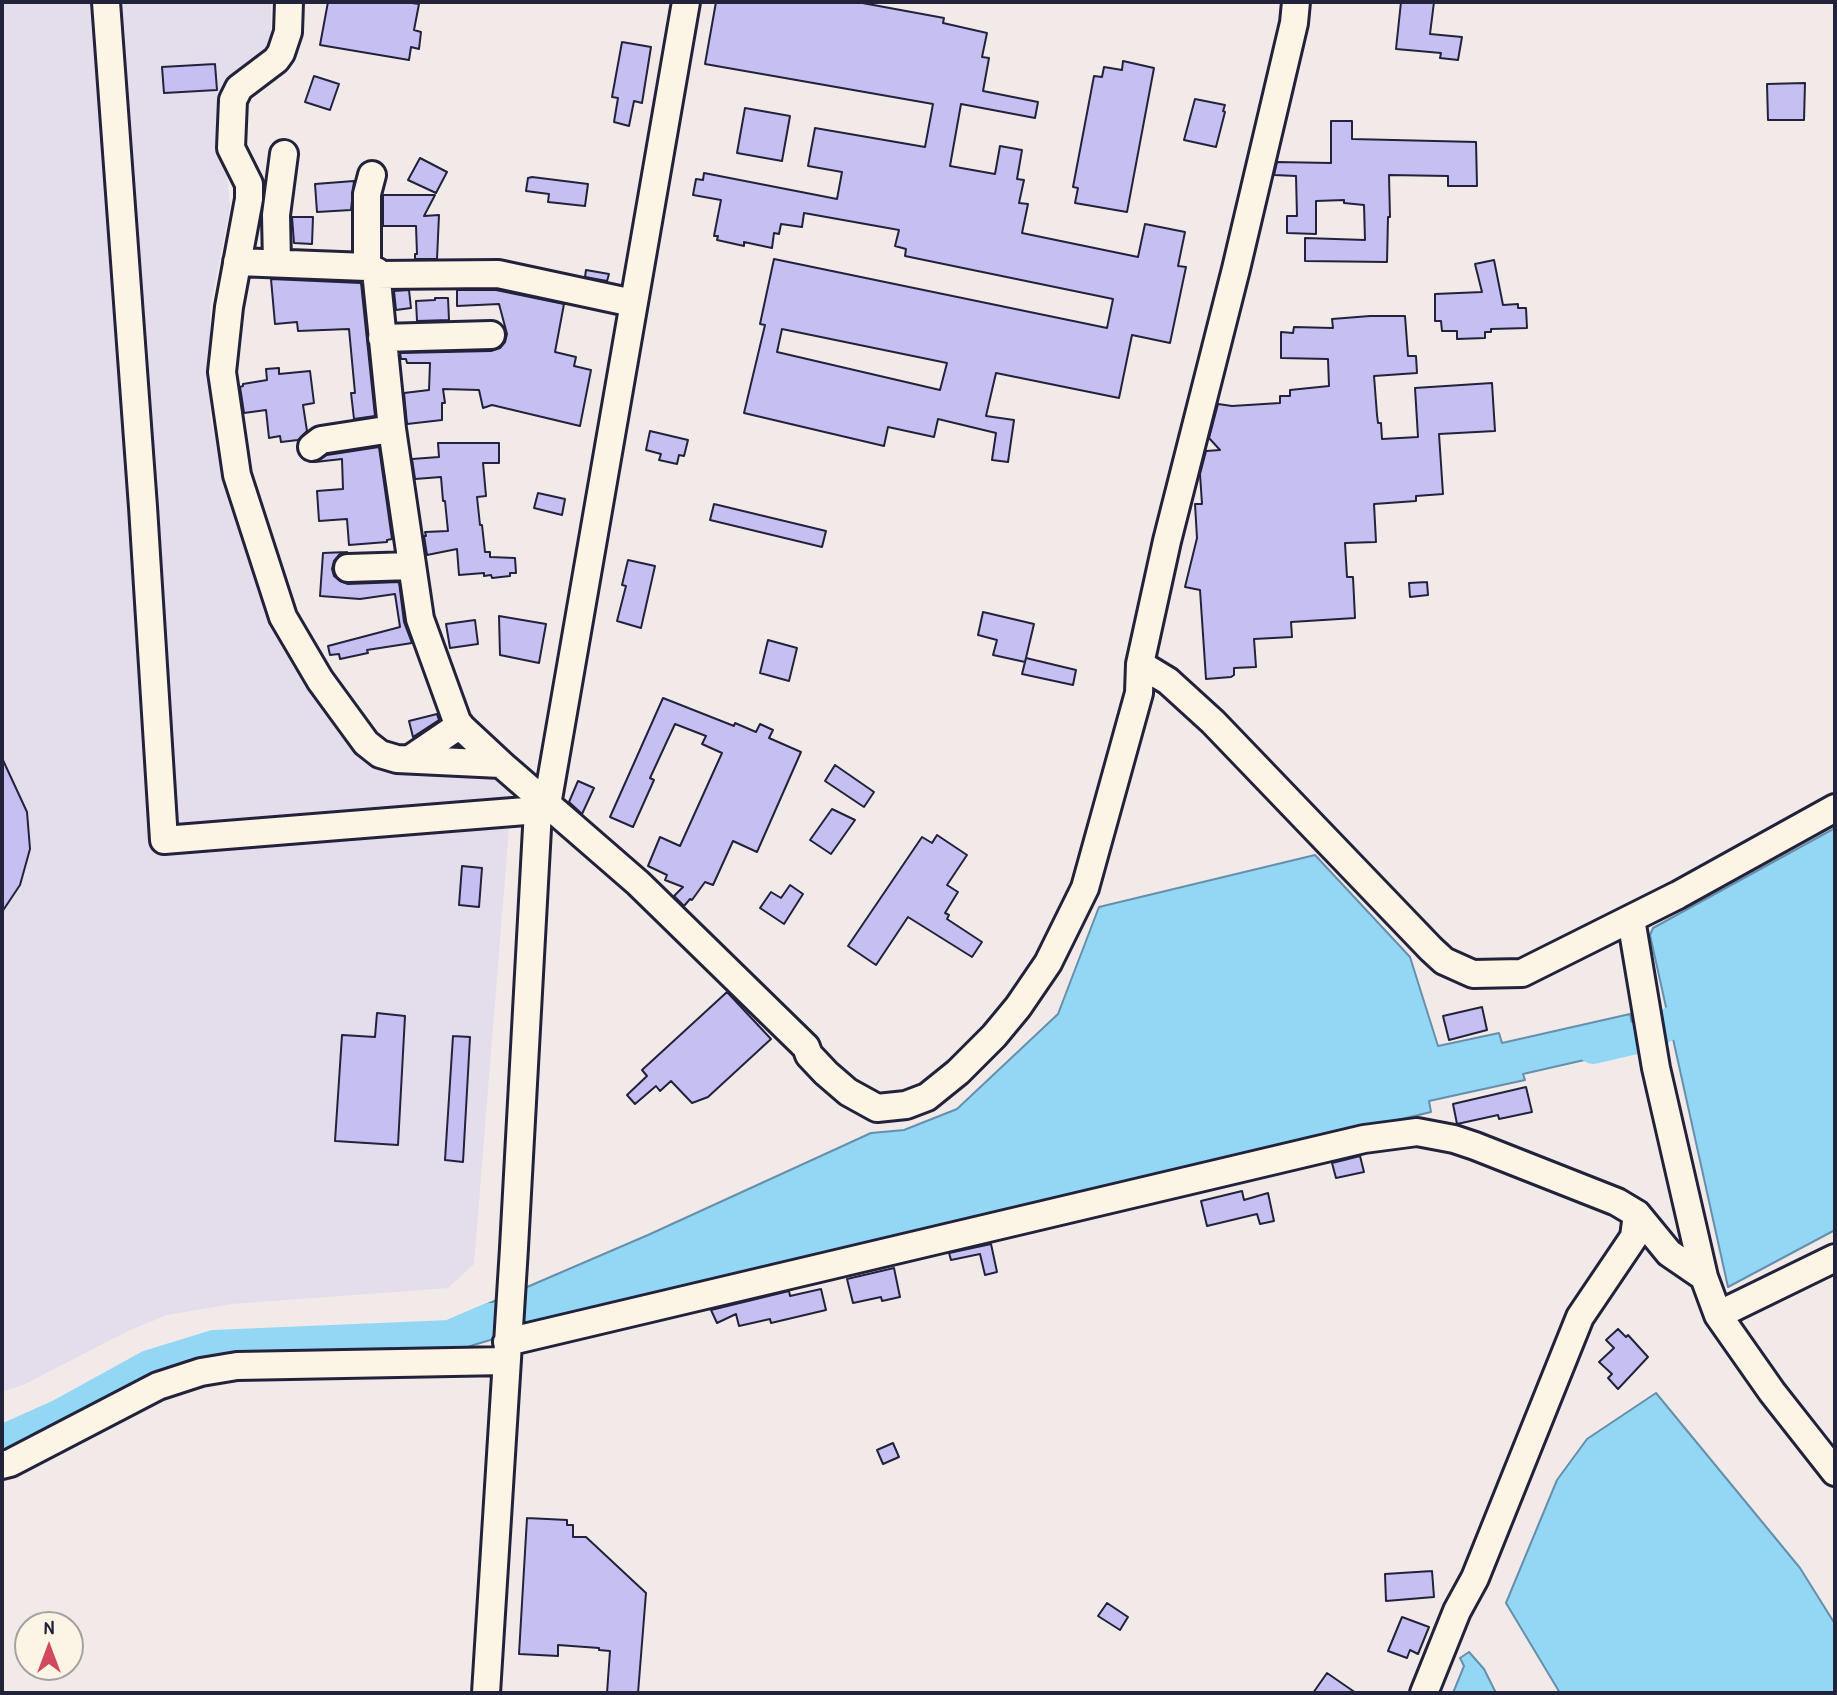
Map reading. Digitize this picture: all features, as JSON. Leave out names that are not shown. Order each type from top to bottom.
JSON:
[{"type":"street","points":[[106,2],[164,840],[543,808]]},
{"type":"street","points":[[289,2],[288,32],[281,53],[239,88],[233,100],[231,148],[249,184],[223,357],[222,380],[237,475],[284,617],[309,661],[354,728],[380,754],[397,760],[501,764]]},
{"type":"street","points":[[486,1693],[543,808],[686,2]]},
{"type":"street","points":[[372,175],[367,194],[372,271],[420,619],[460,725],[543,808],[638,883],[777,1018],[806,1047],[809,1055],[826,1073],[848,1092],[877,1108],[906,1105],[927,1097],[994,1037],[1026,996],[1062,938],[1085,888],[1139,693],[1140,664],[1167,541],[1236,269],[1294,23],[1296,2]]},
{"type":"street","points":[[277,263],[276,215],[284,154]]},
{"type":"street","points":[[237,262],[372,271],[498,274],[633,303]]},
{"type":"street","points":[[382,338],[491,335]]},
{"type":"street","points":[[312,447],[321,440],[392,429]]},
{"type":"street","points":[[348,568],[412,566]]},
{"type":"street","points":[[1140,664],[1167,681],[1213,722],[1432,950],[1460,970],[1473,975],[1522,973],[1631,919],[1835,808]]},
{"type":"street","points":[[410,760],[460,725]]},
{"type":"street","points":[[1631,919],[1656,1068],[1704,1277],[1718,1315],[1772,1392],[1835,1472]]},
{"type":"street","points":[[2,1465],[158,1386],[201,1372],[237,1366],[507,1346],[1364,1139],[1400,1133],[1425,1133],[1465,1142],[1616,1202],[1637,1214],[1669,1253],[1704,1277]]},
{"type":"street","points":[[1424,1693],[1457,1611],[1475,1578],[1580,1317],[1634,1237],[1637,1214]]},
{"type":"street","points":[[1718,1315],[1835,1258]]},
{"type":"shaded area","points":[[2,2],[271,2],[271,52],[224,145],[230,208],[210,307],[210,417],[238,525],[294,663],[366,751],[501,773],[512,791],[474,1264],[448,1288],[232,1304],[167,1315],[128,1331],[25,1384],[2,1392]]},
{"type":"water","points":[[1835,828],[1835,1230],[1728,1287],[1650,935],[1653,928]]},
{"type":"water","points":[[1315,855],[1410,957],[1438,1046],[1499,1033],[1502,1043],[1630,1014],[1637,1048],[1523,1074],[1525,1080],[1429,1101],[1431,1112],[572,1316],[453,1351],[448,1321],[648,1235],[871,1133],[904,1130],[957,1109],[1058,1014],[1099,907]]},
{"type":"water","points":[[1656,1393],[1800,1568],[1835,1624],[1835,1693],[1560,1693],[1506,1603],[1557,1480],[1587,1439]]},
{"type":"water","points":[[1469,1652],[1484,1669],[1496,1693],[1453,1693],[1464,1666],[1460,1658]]},
{"type":"building","points":[[328,2],[419,4],[414,30],[421,32],[419,49],[411,47],[409,60],[320,45]]},
{"type":"building","points":[[716,2],[857,2],[944,18],[943,23],[987,33],[982,57],[989,58],[983,91],[1038,102],[1035,118],[961,104],[950,166],[995,174],[1000,146],[1022,150],[1017,179],[1024,180],[1019,203],[1028,204],[1022,233],[1138,257],[1145,224],[1185,232],[1178,266],[1186,267],[1170,343],[1132,335],[1119,398],[996,373],[986,416],[1014,420],[1008,462],[992,460],[996,433],[938,419],[934,437],[888,427],[884,446],[744,413],[765,325],[760,324],[774,259],[1107,328],[1113,299],[905,256],[906,249],[895,246],[899,230],[804,213],[802,227],[781,224],[779,234],[774,233],[772,248],[717,240],[718,236],[714,236],[721,200],[693,195],[696,179],[703,180],[704,173],[837,199],[842,172],[808,166],[815,128],[925,147],[933,104],[705,64]],"holes":[[[782,329],[947,363],[940,390],[777,352]]]},
{"type":"building","points":[[1401,2],[1434,2],[1430,34],[1462,37],[1458,60],[1440,58],[1441,53],[1396,49]]},
{"type":"building","points":[[622,42],[651,47],[642,103],[634,101],[629,126],[614,122],[618,98],[612,97]]},
{"type":"building","points":[[1123,61],[1154,68],[1127,212],[1075,203],[1078,188],[1073,187],[1094,76],[1102,77],[1104,67],[1122,70]]},
{"type":"building","points":[[215,64],[217,90],[164,93],[162,67]]},
{"type":"building","points":[[314,76],[339,84],[330,110],[305,102]]},
{"type":"building","points":[[1805,83],[1804,120],[1768,120],[1767,84]]},
{"type":"building","points":[[1195,99],[1225,105],[1216,147],[1184,140]]},
{"type":"building","points":[[745,108],[790,116],[782,161],[737,153]]},
{"type":"building","points":[[1331,121],[1352,121],[1352,139],[1476,142],[1477,186],[1448,186],[1448,176],[1389,175],[1387,262],[1305,261],[1305,238],[1365,240],[1364,205],[1344,203],[1344,200],[1316,201],[1316,234],[1287,233],[1287,216],[1297,216],[1296,176],[1274,175],[1277,162],[1331,163]]},
{"type":"building","points":[[420,158],[447,172],[436,193],[408,180]]},
{"type":"building","points":[[528,178],[588,184],[585,206],[548,202],[549,194],[526,191]]},
{"type":"building","points":[[354,181],[351,210],[317,212],[315,184]]},
{"type":"building","points":[[383,195],[435,195],[424,216],[439,215],[437,259],[415,259],[416,226],[383,226]]},
{"type":"building","points":[[292,217],[313,217],[312,244],[294,243]]},
{"type":"building","points":[[1494,260],[1503,305],[1518,304],[1518,308],[1526,308],[1527,328],[1491,329],[1491,332],[1485,332],[1485,338],[1457,339],[1457,331],[1442,331],[1441,321],[1435,321],[1435,294],[1482,292],[1475,264]]},
{"type":"building","points":[[586,270],[609,274],[607,281],[585,277]]},
{"type":"building","points":[[271,279],[361,283],[375,416],[354,419],[351,393],[355,393],[349,329],[298,331],[297,322],[275,324]]},
{"type":"building","points":[[409,290],[411,308],[396,310],[394,291]]},
{"type":"building","points":[[457,290],[496,290],[564,304],[555,352],[576,357],[574,366],[591,370],[580,426],[492,405],[483,408],[479,390],[443,389],[445,403],[442,403],[442,420],[407,424],[404,393],[429,390],[430,363],[407,363],[406,359],[401,359],[400,353],[491,351],[500,348],[505,342],[507,334],[499,304],[457,306]]},
{"type":"building","points":[[448,298],[449,320],[417,321],[416,301]]},
{"type":"building","points":[[1405,316],[1408,356],[1416,356],[1417,373],[1374,376],[1382,439],[1418,437],[1415,388],[1492,383],[1495,431],[1439,434],[1443,494],[1416,496],[1416,501],[1374,504],[1376,542],[1345,543],[1347,577],[1353,577],[1355,618],[1291,622],[1292,637],[1254,639],[1256,667],[1234,668],[1234,675],[1231,677],[1206,679],[1200,590],[1185,587],[1197,538],[1195,504],[1202,504],[1200,474],[1206,451],[1220,450],[1209,438],[1218,404],[1232,406],[1280,403],[1280,396],[1290,396],[1290,390],[1329,386],[1328,359],[1281,358],[1281,332],[1293,333],[1294,327],[1333,328],[1332,319]]},
{"type":"building","points":[[279,368],[279,374],[310,371],[314,403],[303,405],[307,431],[298,440],[281,442],[280,436],[269,438],[266,410],[244,413],[240,387],[243,384],[267,380],[266,369]]},
{"type":"building","points":[[650,431],[688,440],[684,456],[679,455],[677,464],[659,460],[661,454],[646,450]]},
{"type":"building","points":[[438,443],[499,443],[499,463],[483,463],[486,496],[477,497],[480,525],[485,552],[490,552],[490,557],[515,558],[516,573],[492,578],[491,575],[484,576],[484,573],[459,575],[457,549],[427,555],[425,532],[448,531],[445,501],[441,477],[415,479],[412,459],[439,457]]},
{"type":"building","points":[[379,447],[392,539],[387,542],[349,545],[347,519],[319,521],[317,491],[343,489],[342,459],[315,462],[327,455]]},
{"type":"building","points":[[538,493],[565,499],[562,515],[534,508]]},
{"type":"building","points":[[714,504],[826,531],[822,547],[710,520]]},
{"type":"building","points":[[347,552],[339,555],[332,569],[334,576],[340,581],[348,584],[399,582],[404,622],[412,643],[367,650],[368,653],[340,659],[339,654],[330,655],[328,646],[400,627],[395,594],[360,599],[320,596],[323,553]]},
{"type":"building","points":[[628,560],[655,566],[641,628],[617,621],[626,586],[622,585]]},
{"type":"building","points":[[1427,582],[1428,595],[1410,597],[1409,583]]},
{"type":"building","points":[[983,612],[1034,624],[1025,662],[993,655],[997,640],[978,635]]},
{"type":"building","points":[[499,616],[546,624],[539,663],[500,655]]},
{"type":"building","points":[[475,620],[478,644],[450,648],[446,624]]},
{"type":"building","points":[[768,640],[797,648],[789,681],[760,673]]},
{"type":"building","points":[[1026,658],[1076,670],[1073,685],[1022,674]]},
{"type":"building","points":[[663,698],[756,732],[760,724],[773,730],[769,738],[801,752],[757,852],[733,841],[713,885],[705,882],[684,906],[674,896],[683,887],[665,880],[667,875],[648,866],[660,837],[680,846],[722,753],[702,744],[706,736],[675,724],[650,778],[654,780],[633,827],[610,817]]},
{"type":"building","points":[[437,714],[439,720],[413,737],[409,721]]},
{"type":"building","points":[[2,758],[27,812],[30,849],[20,885],[2,912]]},
{"type":"building","points":[[835,765],[874,792],[864,807],[825,781]]},
{"type":"building","points":[[578,781],[594,788],[582,814],[569,802]]},
{"type":"building","points":[[832,809],[855,820],[831,854],[810,840]]},
{"type":"building","points":[[937,835],[967,855],[947,885],[958,892],[945,913],[949,915],[947,919],[982,942],[972,957],[908,917],[876,965],[848,946],[922,837],[932,843]]},
{"type":"building","points":[[462,866],[482,868],[479,907],[459,905]]},
{"type":"building","points":[[790,885],[803,894],[784,924],[760,908],[771,892],[781,898]]},
{"type":"building","points":[[727,992],[771,1039],[708,1097],[692,1103],[671,1081],[660,1091],[656,1086],[635,1104],[627,1095],[647,1076],[642,1070]]},
{"type":"building","points":[[1482,1007],[1487,1030],[1449,1040],[1443,1016]]},
{"type":"building","points":[[377,1013],[405,1016],[398,1145],[335,1141],[342,1035],[375,1037]]},
{"type":"building","points":[[453,1036],[470,1037],[463,1162],[445,1160]]},
{"type":"building","points":[[1526,1087],[1532,1112],[1499,1119],[1498,1115],[1457,1124],[1453,1104]]},
{"type":"building","points":[[1360,1156],[1364,1172],[1336,1178],[1332,1163]]},
{"type":"building","points":[[1242,1191],[1244,1200],[1268,1193],[1274,1221],[1260,1224],[1257,1214],[1207,1226],[1201,1201]]},
{"type":"building","points":[[991,1244],[997,1272],[985,1275],[980,1254],[951,1260],[949,1253]]},
{"type":"building","points":[[894,1268],[900,1297],[882,1301],[881,1297],[853,1303],[847,1279]]},
{"type":"building","points":[[821,1289],[826,1310],[771,1323],[770,1319],[739,1326],[736,1314],[717,1323],[711,1310],[789,1291],[790,1296]]},
{"type":"building","points":[[1618,1329],[1626,1337],[1628,1335],[1648,1357],[1618,1389],[1608,1378],[1612,1374],[1599,1362],[1614,1348],[1606,1340]]},
{"type":"building","points":[[893,1443],[899,1457],[883,1464],[877,1450]]},
{"type":"building","points":[[527,1518],[567,1520],[567,1525],[573,1525],[573,1537],[586,1537],[646,1593],[638,1693],[607,1693],[610,1651],[558,1645],[558,1656],[519,1654]]},
{"type":"building","points":[[1432,1571],[1434,1597],[1386,1601],[1385,1574]]},
{"type":"building","points":[[1107,1603],[1128,1617],[1120,1630],[1098,1616]]},
{"type":"building","points":[[1402,1617],[1429,1627],[1418,1654],[1410,1650],[1407,1658],[1388,1651]]},
{"type":"building","points":[[1327,1673],[1356,1693],[1313,1693]]},
{"type":"waterway","points":[[1593,1048],[1649,1035],[1706,1004]]},
{"type":"waterway","points":[[2,1441],[60,1415],[149,1366],[214,1346],[450,1336],[490,1319]]}]
